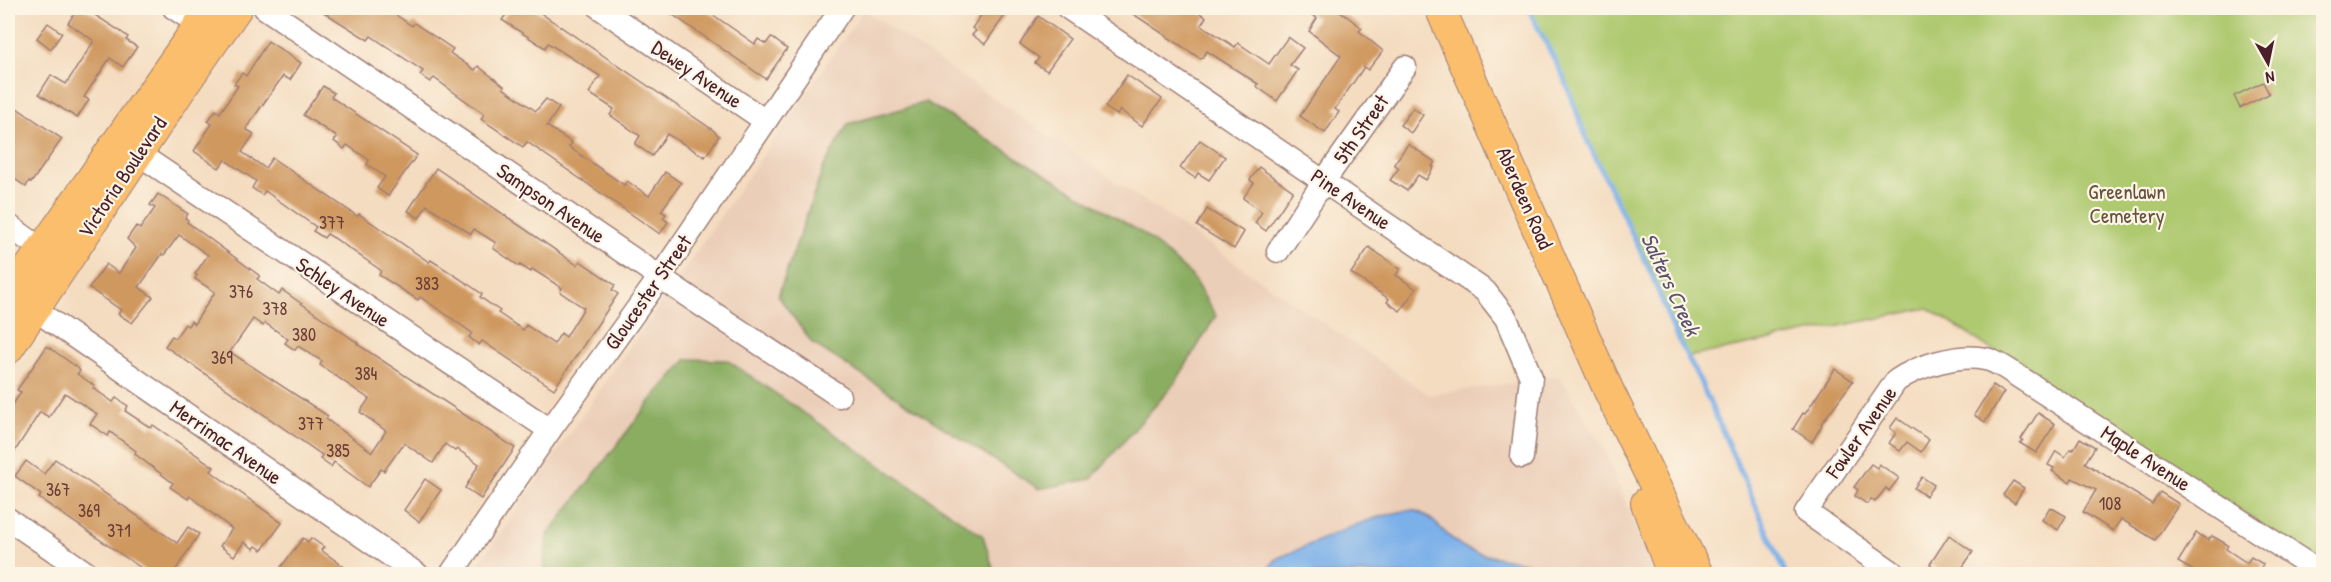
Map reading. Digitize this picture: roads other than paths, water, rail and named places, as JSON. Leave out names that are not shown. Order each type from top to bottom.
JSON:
[{"type":"main road","name":"Victoria Boulevard","points":[[8,349],[41,249],[209,23],[237,8]]},
{"type":"main road","name":"Aberdeen Road","points":[[1440,8],[1608,389],[1698,574]]},
{"type":"main road","name":"Victoria Boulevard","points":[[21,304],[137,153],[209,23]]},
{"type":"main road","name":"Aberdeen Road","points":[[1608,389],[1671,574]]},
{"type":"street","points":[[174,8],[209,23]]},
{"type":"street","name":"Sampson Avenue","points":[[265,8],[839,396]]},
{"type":"street","name":"Dewey Avenue","points":[[600,8],[764,120]]},
{"type":"street","name":"Gloucester Street","points":[[451,574],[550,430],[660,277],[764,120],[842,8]]},
{"type":"street","name":"Pine Avenue","points":[[1068,8],[1485,291],[1497,306],[1515,337],[1531,377],[1522,457]]},
{"type":"street","name":"5th Street","points":[[1278,251],[1324,181],[1405,67]]},
{"type":"street","name":"Schley Avenue","points":[[137,153],[550,430]]},
{"type":"street","points":[[8,225],[41,249]]},
{"type":"street","name":"Merrimac Avenue","points":[[21,304],[417,574]]},
{"type":"street","name":"Fowler Avenue","points":[[1895,574],[1806,512],[1896,381],[1917,369],[1963,359]]},
{"type":"street","name":"Maple Avenue","points":[[1963,359],[1986,359],[2007,369],[2323,574]]},
{"type":"street","points":[[8,519],[88,574]]},
{"type":"water","points":[[1414,510],[1429,518],[1467,549],[1528,564],[1547,574],[1269,574],[1270,566],[1278,558],[1363,522]]},
{"type":"waterway","name":"Salters Creek","points":[[1528,8],[1565,80],[1587,140],[1651,273],[1674,331],[1701,383],[1786,574]]},
{"type":"park label","name":"Greenlawn Cemetery","points":[[2127,203]]}]
